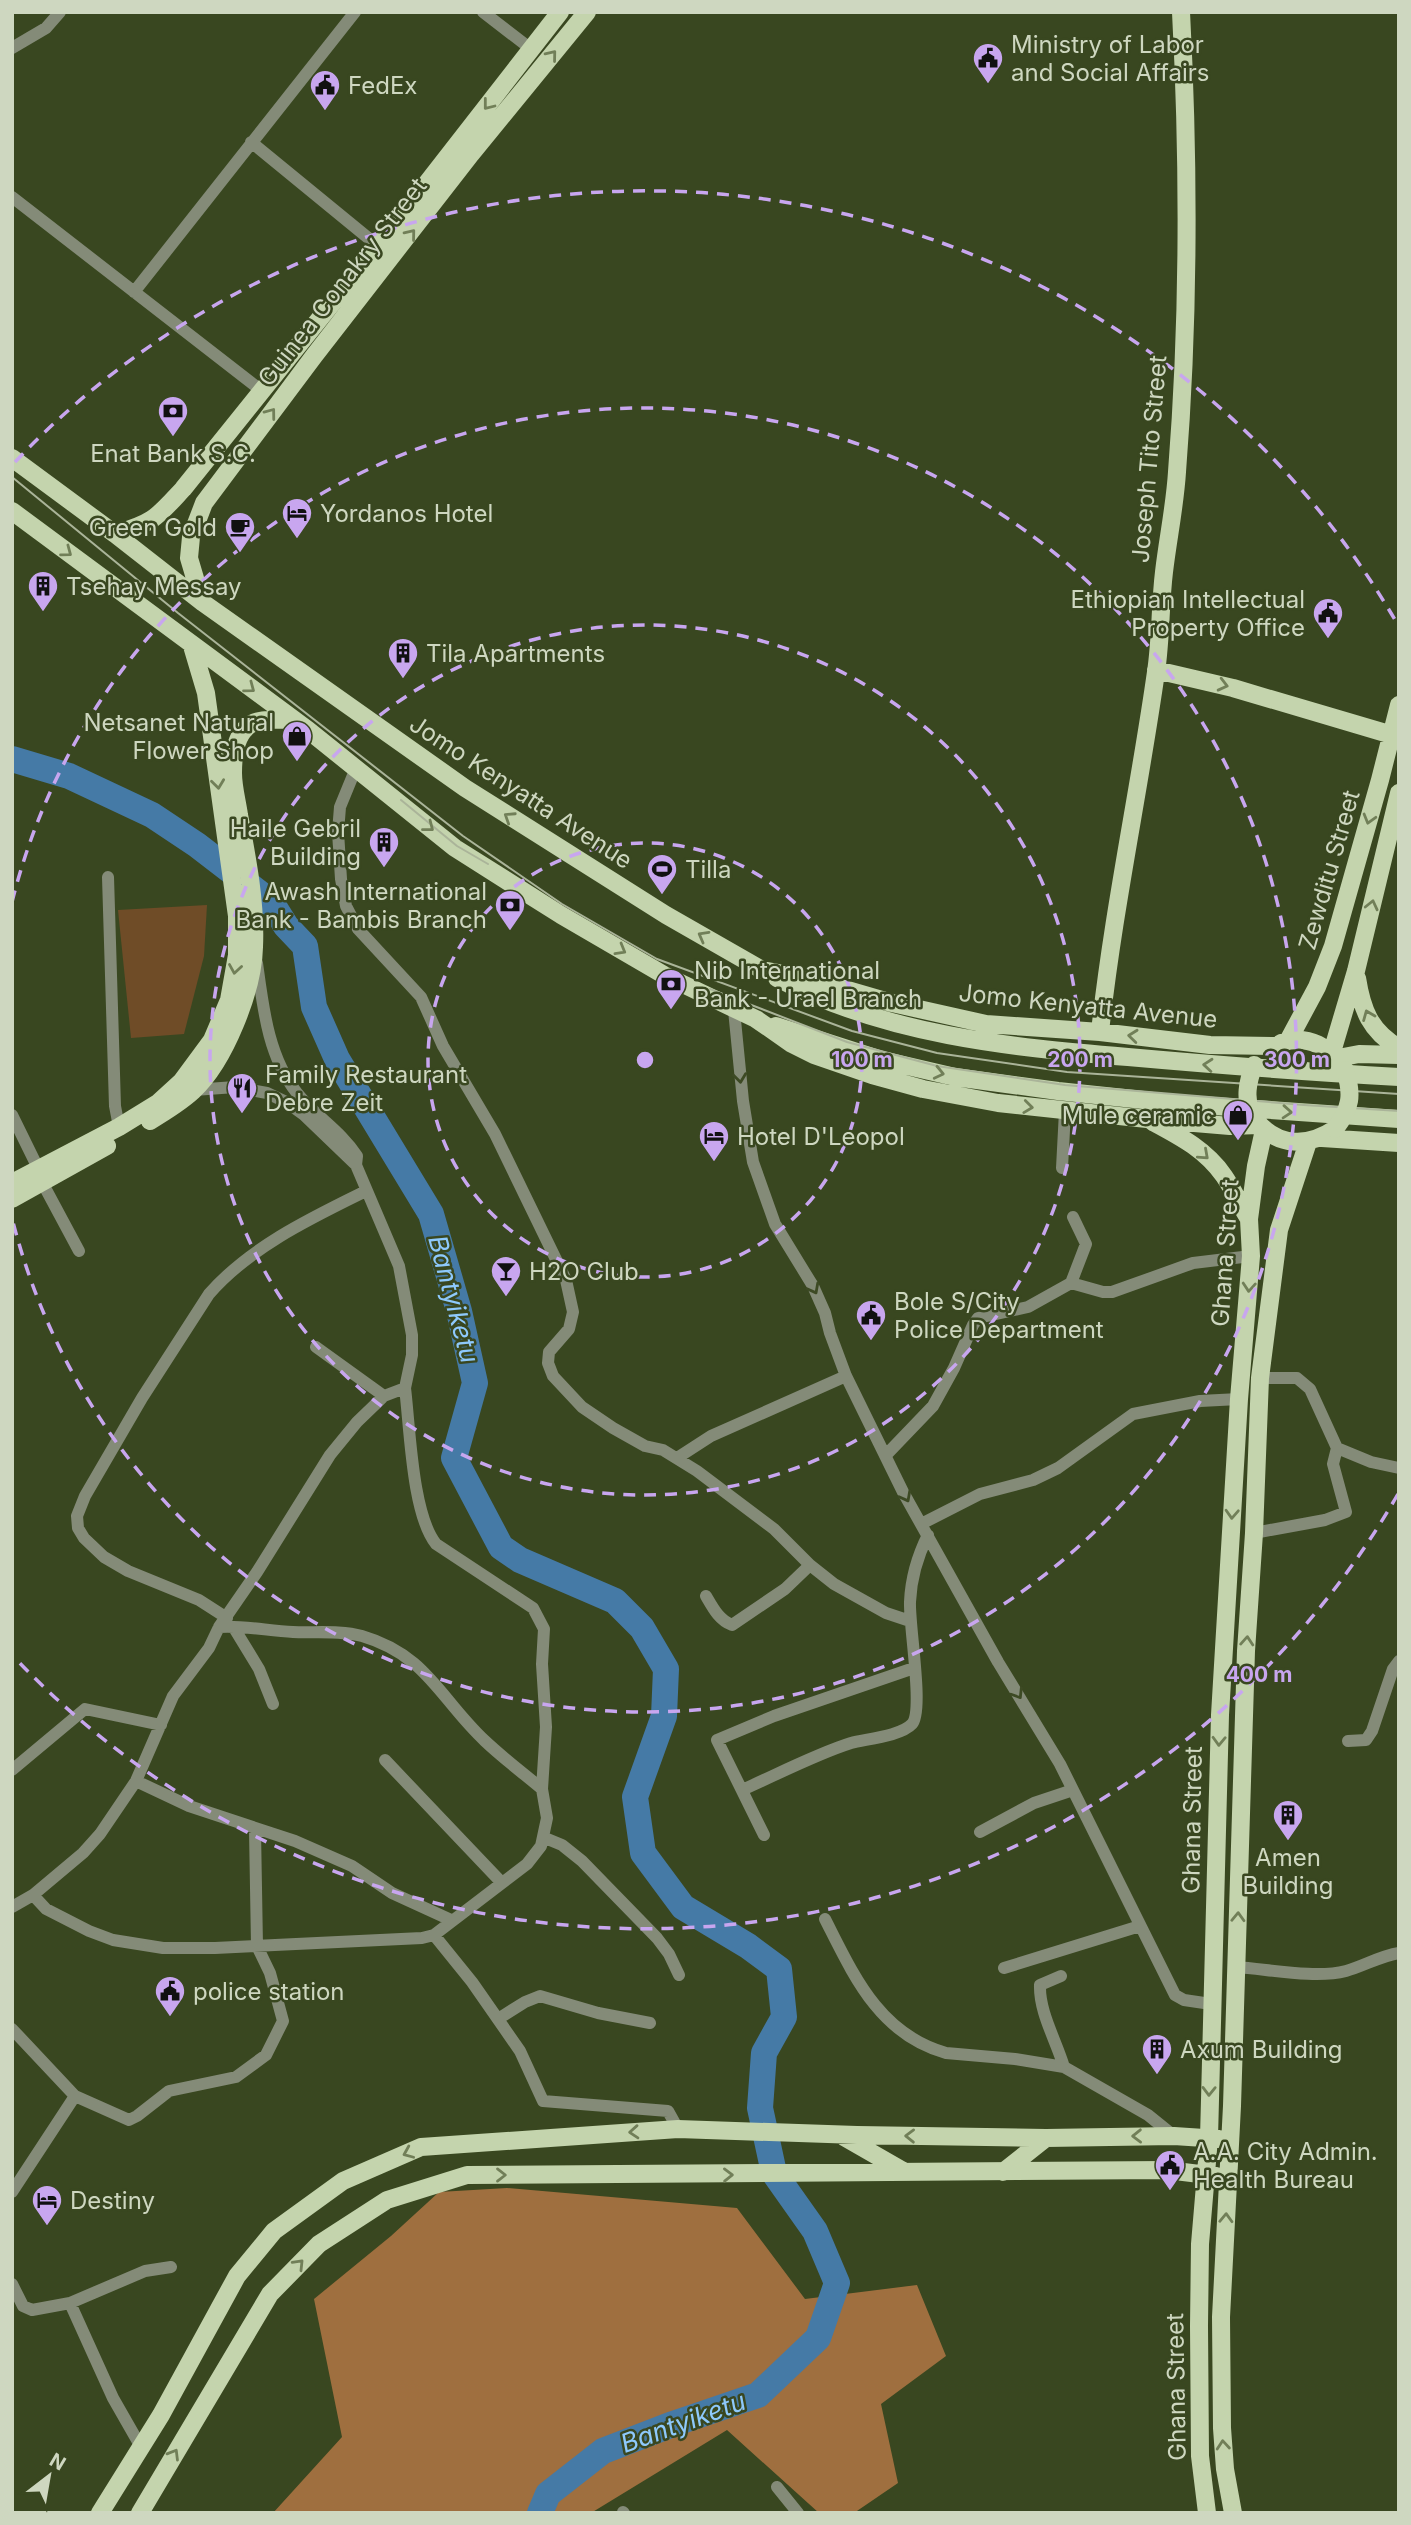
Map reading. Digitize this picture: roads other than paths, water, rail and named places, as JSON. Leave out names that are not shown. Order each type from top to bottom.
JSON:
[{"type":"main road","name":"Guinea Conakry Street","points":[[115,534],[145,526],[183,489],[378,246],[560,12]]},
{"type":"main road","name":"Joseph Tito Street","points":[[1100,1032],[1109,950],[1156,670],[1164,573],[1177,475],[1184,375],[1186,158],[1181,12]]},
{"type":"main road","name":"Guinea Conakry Street","points":[[202,602],[189,558],[191,537],[204,503],[314,356],[580,15]]},
{"type":"main road","points":[[300,342],[314,356]]},
{"type":"main road","name":"Jomo Kenyatta Avenue","points":[[12,458],[202,602],[464,788],[642,901],[762,971],[806,978],[892,1003],[986,1024],[1100,1032],[1210,1045],[1281,1043]]},
{"type":"main road","points":[[183,489],[204,503]]},
{"type":"main road","points":[[12,511],[356,768],[455,848],[561,915],[664,975],[734,1010],[860,1054],[955,1077],[1172,1103],[1399,1119]]},
{"type":"main road","points":[[12,1182],[40,1175],[169,1110],[194,1090],[210,1070],[235,1022],[245,995],[254,947],[206,693],[192,646]]},
{"type":"main road","points":[[1156,670],[1233,688],[1395,736]]},
{"type":"main road","name":"Zewditu Street","points":[[1281,1043],[1324,973],[1395,736],[1399,705]]},
{"type":"main road","points":[[231,815],[233,773],[239,739],[244,729],[254,722],[291,720]]},
{"type":"main road","name":"Zewditu Street","points":[[1338,1060],[1356,971],[1399,793]]},
{"type":"main road","points":[[12,1199],[40,1175],[158,1103],[180,1082],[212,1040],[229,1000],[243,900]]},
{"type":"main road","points":[[762,971],[838,1006],[960,1039],[1024,1048],[1272,1070],[1399,1077]]},
{"type":"main road","points":[[1356,971],[1360,998],[1372,1027],[1384,1039],[1399,1048]]},
{"type":"main road","points":[[757,1019],[792,1044],[814,1055],[923,1090],[1065,1111],[1230,1126],[1258,1123]]},
{"type":"main road","points":[[1321,1136],[1344,1117],[1350,1087],[1338,1060],[1318,1044],[1303,1040],[1281,1043],[1262,1055],[1254,1065],[1248,1081],[1247,1101],[1258,1123],[1278,1139],[1292,1143],[1321,1136],[1399,1143]]},
{"type":"main road","points":[[1338,1060],[1359,1054],[1399,1055]]},
{"type":"main road","points":[[1147,1119],[1186,1139],[1210,1158],[1249,1219]]},
{"type":"main road","name":"Ghana Street","points":[[1207,2513],[1200,2456],[1200,2244],[1209,2138],[1219,1727],[1239,1399],[1251,1256],[1249,1219],[1258,1123]]},
{"type":"main road","name":"Ghana Street","points":[[1233,2513],[1226,2469],[1220,2375],[1245,1756],[1246,1651],[1260,1378],[1279,1230],[1321,1136]]},
{"type":"main road","points":[[100,2513],[141,2447],[237,2276],[274,2231],[343,2181],[421,2147],[678,2129],[841,2135],[1046,2138],[1174,2136],[1230,2139]]},
{"type":"main road","points":[[841,2135],[905,2172]]},
{"type":"main road","points":[[1003,2172],[1046,2138]]},
{"type":"main road","points":[[140,2513],[270,2294],[319,2244],[387,2200],[467,2175],[1167,2170],[1228,2178]]},
{"type":"main road","points":[[1200,2244],[1225,2245]]},
{"type":"street","points":[[12,48],[46,28],[61,12]]},
{"type":"street","points":[[134,292],[355,12]]},
{"type":"street","points":[[484,12],[531,49]]},
{"type":"street","points":[[251,142],[378,246]]},
{"type":"street","points":[[12,197],[262,391]]},
{"type":"street","points":[[356,768],[340,807],[338,832],[346,906],[358,929],[421,997],[443,1046],[495,1134],[566,1280],[573,1312],[569,1329],[549,1352],[548,1363],[553,1376],[582,1407],[645,1446],[663,1450],[677,1458],[774,1529],[810,1565],[834,1584],[886,1613],[910,1621]]},
{"type":"street","points":[[1380,780],[1399,785]]},
{"type":"street","points":[[108,877],[115,1106],[119,1127]]},
{"type":"street","points":[[238,933],[254,947],[264,1011],[281,1068],[297,1093],[351,1147],[357,1156],[356,1165]]},
{"type":"street","points":[[734,1010],[743,1101],[753,1162],[761,1189],[782,1239],[813,1286],[846,1376],[924,1530],[998,1662],[1060,1764],[1175,1995],[1184,2000],[1211,2004]]},
{"type":"street","points":[[33,1895],[46,1909],[66,1921],[113,1940],[163,1948],[422,1938],[434,1935],[527,1864],[545,1838],[547,1818],[542,1788],[546,1727],[542,1664],[544,1629],[533,1608],[436,1544],[428,1534],[419,1506],[405,1388],[412,1355],[412,1335],[399,1266],[356,1165],[304,1115],[267,1093],[235,1087],[194,1090]]},
{"type":"street","points":[[1062,1168],[1065,1111]]},
{"type":"street","points":[[12,1115],[79,1251]]},
{"type":"street","points":[[274,1704],[259,1669],[227,1624],[199,1601],[128,1571],[104,1557],[84,1538],[78,1528],[77,1516],[85,1496],[142,1398],[220,1281],[264,1246],[366,1191]]},
{"type":"street","points":[[886,1455],[933,1406],[978,1318],[1028,1307],[1071,1283],[1086,1244],[1073,1216]]},
{"type":"street","points":[[1071,1283],[1112,1292],[1194,1263],[1251,1256]]},
{"type":"street","points":[[316,1348],[384,1396]]},
{"type":"street","points":[[677,1458],[711,1436],[846,1376]]},
{"type":"street","points":[[1254,1532],[1325,1520],[1346,1511],[1333,1464],[1337,1448],[1319,1406],[1302,1381],[1291,1377],[1260,1378]]},
{"type":"street","points":[[12,1907],[33,1895],[83,1853],[100,1834],[124,1802],[136,1780],[173,1696],[227,1624],[330,1455],[357,1422],[384,1396],[405,1388]]},
{"type":"street","points":[[742,1790],[849,1744],[906,1730],[914,1723],[918,1712],[910,1599],[924,1530],[980,1494],[1033,1480],[1058,1468],[1133,1414],[1200,1401],[1239,1399]]},
{"type":"street","points":[[1337,1448],[1370,1462],[1399,1468]]},
{"type":"street","points":[[706,1596],[716,1613],[732,1625],[785,1588],[810,1565]]},
{"type":"street","points":[[227,1624],[306,1633],[339,1632],[360,1635],[390,1646],[433,1680],[485,1741],[542,1788]]},
{"type":"street","points":[[1348,1741],[1366,1740],[1372,1731],[1393,1669],[1399,1661]]},
{"type":"street","points":[[764,1835],[717,1740],[774,1716],[914,1668]]},
{"type":"street","points":[[12,1770],[85,1709],[161,1725]]},
{"type":"street","points":[[385,1760],[502,1883]]},
{"type":"street","points":[[136,1780],[189,1806],[295,1841],[352,1866],[392,1893],[451,1920]]},
{"type":"street","points":[[980,1832],[1034,1803],[1073,1790]]},
{"type":"street","points":[[12,2029],[75,2096],[129,2120],[169,2091],[236,2077],[267,2055],[283,2021],[270,1973],[257,1946],[255,1830]]},
{"type":"street","points":[[545,1838],[562,1845],[582,1861],[657,1938],[669,1954],[679,1975]]},
{"type":"street","points":[[825,1919],[873,2006],[907,2034],[946,2053],[1015,2059],[1064,2067],[1148,2115],[1174,2136]]},
{"type":"street","points":[[1004,1968],[1140,1926]]},
{"type":"street","points":[[434,1935],[464,1971],[520,2051],[543,2101],[668,2111],[678,2129]]},
{"type":"street","points":[[1236,1967],[1328,1974],[1346,1971],[1383,1956],[1399,1953]]},
{"type":"street","points":[[1061,1976],[1040,1984],[1040,1992],[1043,2010],[1064,2067]]},
{"type":"street","points":[[498,2019],[525,2001],[540,1996],[598,2013],[650,2023]]},
{"type":"street","points":[[12,2192],[75,2096]]},
{"type":"street","points":[[12,2284],[23,2306],[32,2310],[70,2303],[145,2271],[171,2267]]},
{"type":"street","points":[[70,2303],[113,2398],[141,2447]]},
{"type":"street","points":[[777,2487],[798,2513]]},
{"type":"waterway","name":"Bantyiketu","points":[[12,759],[69,776],[152,815],[197,845],[271,902],[286,926],[305,946],[314,1007],[337,1059],[431,1214],[459,1311],[475,1383],[454,1458],[501,1547],[520,1560],[615,1601],[642,1628],[666,1669],[664,1716],[635,1797],[643,1853],[683,1907],[748,1946],[779,1969],[784,2017],[764,2053],[760,2108],[774,2173],[815,2231],[837,2283],[818,2338],[758,2395],[603,2451],[548,2494],[540,2513]]},
{"type":"tram line","points":[[12,477],[178,613],[463,836],[562,904],[657,959],[852,1031],[937,1053],[1067,1072],[1399,1094]]},
{"type":"tram line","points":[[401,800],[457,846],[488,864]]},
{"type":"tram line","points":[[710,989],[847,1042],[937,1066],[1065,1085],[1399,1111]]},
{"type":"place","name":"Ministry of Labor and Social Affairs","points":[[988,85]]},
{"type":"place","name":"FedEx","points":[[325,112]]},
{"type":"place","name":"Enat Bank S.C.","points":[[173,438]]},
{"type":"place","name":"Yordanos Hotel","points":[[297,540]]},
{"type":"place","name":"Green Gold","points":[[240,554]]},
{"type":"place","name":"Tsehay Messay","points":[[43,613]]},
{"type":"place","name":"Ethiopian Intellectual Property Office","points":[[1328,640]]},
{"type":"place","name":"Tila Apartments","points":[[403,680]]},
{"type":"place","name":"Netsanet Natural Flower Shop","points":[[297,763]]},
{"type":"place","name":"Haile Gebril Building","points":[[384,869]]},
{"type":"place","name":"Tilla","points":[[662,896]]},
{"type":"place","name":"Awash International Bank - Bambis Branch","points":[[510,932]]},
{"type":"place","name":"Nib International Bank - Urael Branch","points":[[671,1011]]},
{"type":"place","name":"Family Restaurant Debre Zeit","points":[[242,1115]]},
{"type":"place","name":"Mule ceramic","points":[[1238,1142]]},
{"type":"place","name":"Hotel D'Leopol","points":[[714,1163]]},
{"type":"place","name":"H2O Club","points":[[506,1298]]},
{"type":"place","name":"Bole S/City Police Department","points":[[871,1342]]},
{"type":"place","name":"Amen Building","points":[[1288,1842]]},
{"type":"place","name":"police station","points":[[170,2018]]},
{"type":"place","name":"Axum Building","points":[[1157,2076]]},
{"type":"place","name":"A.A. City Admin. Health Bureau","points":[[1170,2192]]},
{"type":"place","name":"Destiny","points":[[47,2227]]}]
